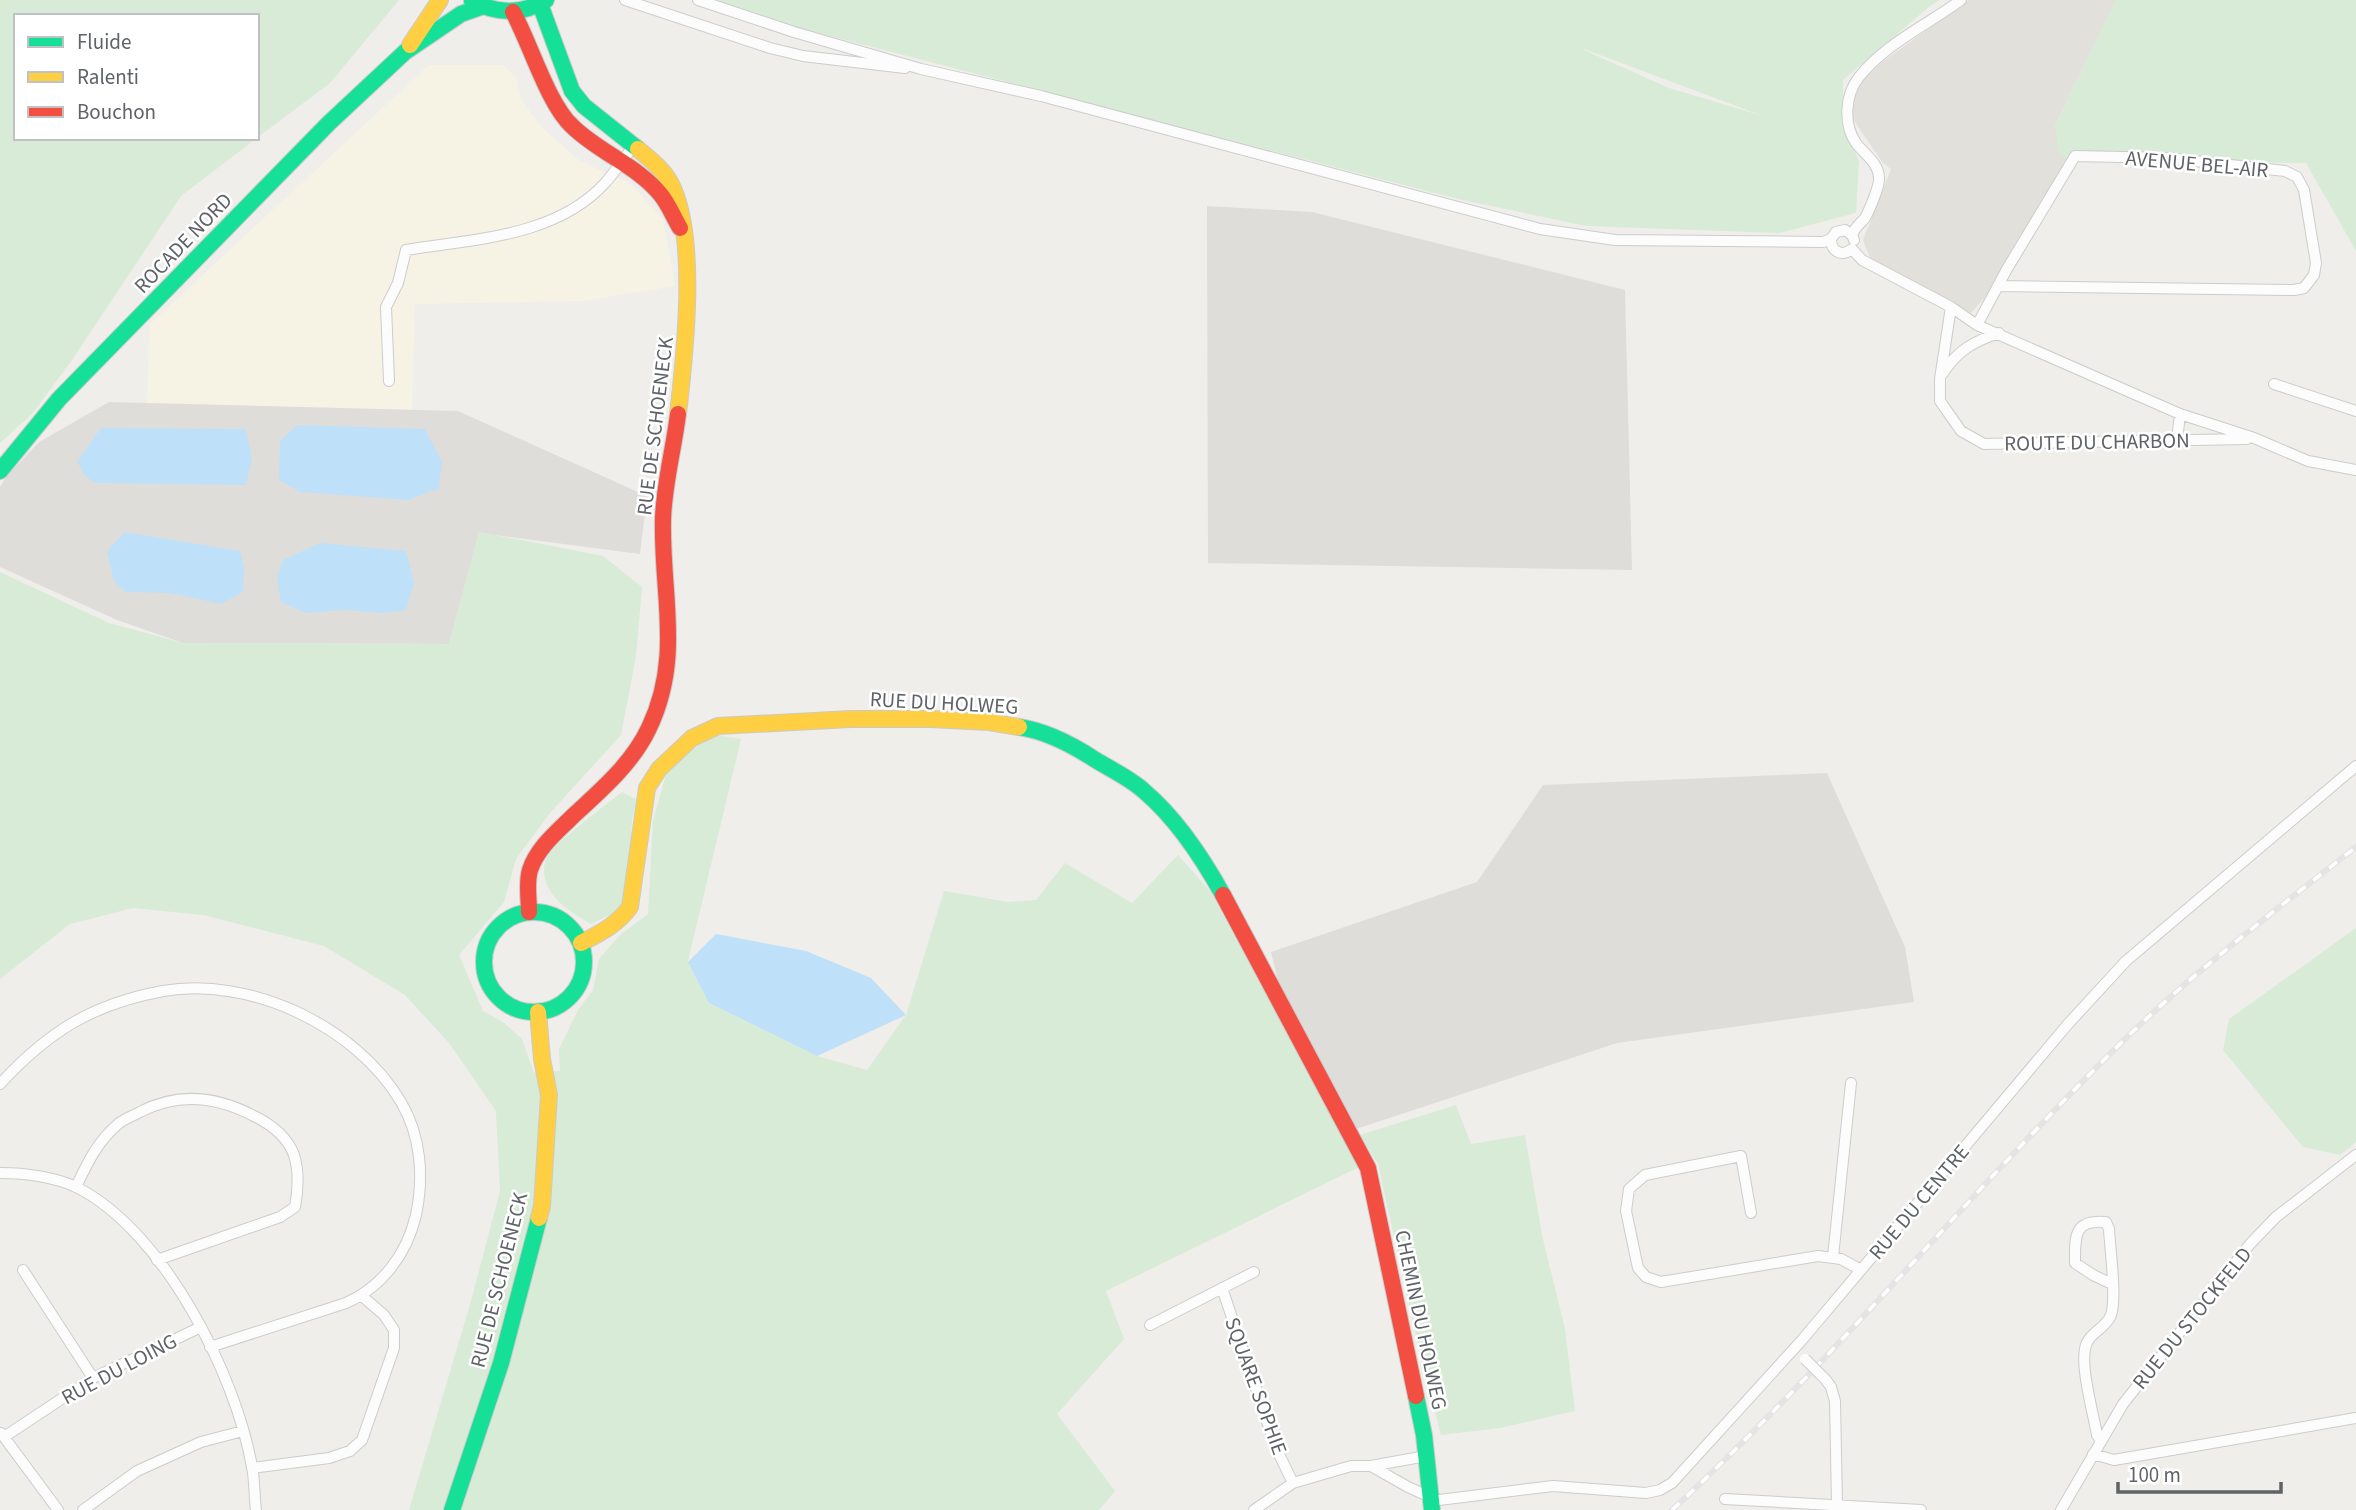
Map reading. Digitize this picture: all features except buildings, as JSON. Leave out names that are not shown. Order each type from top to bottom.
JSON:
[{"type":"main road","points":[[405,52],[440,0]]},
{"type":"main road","points":[[405,52],[475,3],[513,12],[543,2]]},
{"type":"main road","name":"RUE DE SCHOENECK","points":[[529,912],[529,873],[537,854],[636,749],[649,729],[668,672],[671,636],[664,505],[682,389],[687,329],[684,232],[677,194],[668,176],[635,145],[584,106],[572,91],[543,2]]},
{"type":"main road","name":"RUE DE SCHOENECK","points":[[513,12],[558,110],[572,127],[660,195],[684,232]]},
{"type":"main road","name":"ROCADE NORD","points":[[0,471],[59,399],[329,122],[405,52]]},
{"type":"main road","name":"RUE DU HOLWEG","points":[[581,943],[603,932],[622,918],[630,907],[647,788],[659,769],[692,738],[718,726],[851,719],[977,722],[1032,729],[1070,744],[1143,789],[1197,852],[1355,1143]]},
{"type":"main road","points":[[541,912],[563,920],[572,928],[581,943],[585,959],[584,970],[576,990],[559,1005],[538,1012],[523,1011],[497,996],[489,983],[484,957],[487,944],[503,922],[515,915],[541,912]]},
{"type":"main road","name":"RUE DE SCHOENECK","points":[[452,1510],[501,1363],[542,1206],[549,1095],[542,1059],[538,1012]]},
{"type":"main road","name":"CHEMIN DU HOLWEG","points":[[1355,1143],[1368,1168],[1424,1436],[1431,1503]]},
{"type":"street","points":[[625,0],[769,48],[803,56],[921,69]]},
{"type":"street","points":[[698,0],[793,32],[921,69],[1041,96],[1540,229],[1615,240],[1823,242],[1831,239],[1840,230],[1852,234]]},
{"type":"street","points":[[1831,239],[1832,247],[1837,252],[1845,253],[1852,249],[1852,234],[1864,218],[1880,180],[1877,169],[1855,141],[1847,105],[1858,78],[1875,60],[1961,0]]},
{"type":"street","points":[[389,381],[386,307],[398,283],[406,250],[508,233],[540,225],[563,215],[604,184],[635,145]]},
{"type":"street","name":"AVENUE BEL-AIR","points":[[1977,325],[2020,247],[2075,156],[2167,158],[2284,171],[2297,177],[2304,190],[2316,263],[2314,275],[2304,288],[1999,286]]},
{"type":"street","name":"ROUTE DU CHARBON","points":[[1852,249],[1862,260],[1951,307],[1977,325],[2180,414],[2254,438],[2308,461],[2356,470]]},
{"type":"street","name":"ROUTE DU CHARBON","points":[[1951,307],[1940,379],[1940,401],[1961,431],[1984,444],[2254,438]]},
{"type":"street","points":[[1940,379],[1958,353],[1979,339],[1999,333]]},
{"type":"street","points":[[2274,384],[2356,411]]},
{"type":"street","points":[[2178,440],[2180,414]]},
{"type":"street","name":"RUE DU CENTRE","points":[[1431,1503],[1553,1486],[1646,1493],[1666,1488],[1682,1475],[1861,1270],[2068,1024],[2126,961],[2356,766]]},
{"type":"street","points":[[0,1084],[24,1058],[56,1032],[93,1012],[127,999],[165,991],[205,989],[238,992],[275,1002],[312,1019],[350,1046],[390,1087],[401,1103],[413,1130],[421,1165],[419,1199],[412,1231],[401,1256],[362,1296],[210,1347]]},
{"type":"street","points":[[1833,1257],[1851,1083]]},
{"type":"street","points":[[76,1187],[96,1147],[118,1123],[170,1100],[195,1098],[219,1101],[264,1121],[282,1135],[294,1154],[298,1190],[295,1208],[280,1217],[157,1259]]},
{"type":"street","name":"RUE DU STOCKFELD","points":[[2062,1510],[2123,1404],[2250,1244],[2276,1217],[2356,1155]]},
{"type":"street","points":[[1751,1213],[1741,1156],[1645,1175],[1632,1183],[1626,1203],[1638,1268],[1646,1277],[1661,1282],[1793,1258],[1818,1256],[1833,1257],[1861,1270]]},
{"type":"street","points":[[0,1173],[20,1173],[76,1187],[102,1202],[130,1226],[157,1259],[201,1327],[230,1390],[252,1468],[256,1510]]},
{"type":"street","points":[[2101,1441],[2097,1435],[2084,1352],[2088,1339],[2110,1317],[2112,1284],[2109,1229],[2106,1222],[2095,1221],[2083,1225],[2075,1240],[2075,1263],[2112,1284]]},
{"type":"street","points":[[23,1270],[93,1378]]},
{"type":"street","name":"SQUARE SOPHIE","points":[[1150,1325],[1254,1272]]},
{"type":"street","name":"SQUARE SOPHIE","points":[[1222,1288],[1276,1448],[1293,1483]]},
{"type":"street","points":[[252,1468],[329,1458],[350,1451],[362,1440],[394,1348],[394,1330],[384,1315],[362,1296]]},
{"type":"street","name":"RUE DU LOING","points":[[2,1434],[93,1378],[201,1327]]},
{"type":"street","points":[[1792,1349],[1831,1387],[1835,1401],[1837,1504]]},
{"type":"street","points":[[2093,1454],[2115,1460],[2356,1418]]},
{"type":"street","points":[[83,1510],[137,1471],[201,1442],[243,1431]]},
{"type":"street","points":[[2,1434],[58,1510]]},
{"type":"street","points":[[1254,1510],[1293,1483],[1352,1466],[1371,1466],[1426,1456]]},
{"type":"street","points":[[1371,1466],[1431,1503]]},
{"type":"street","points":[[1725,1499],[1921,1510]]},
{"type":"shaded area","points":[[1969,0],[2116,0],[2055,126],[2067,160],[1990,292],[1971,313],[1870,258],[1863,240],[1891,169],[1882,162],[1853,119],[1851,103],[1856,87],[1882,62]]},
{"type":"shaded area","points":[[429,65],[503,65],[516,78],[521,99],[541,127],[580,161],[631,184],[663,219],[675,286],[583,301],[415,304],[412,410],[147,403],[150,324]]},
{"type":"shaded area","points":[[1207,206],[1312,212],[1625,290],[1632,570],[1208,563]]},
{"type":"shaded area","points":[[109,402],[458,411],[647,496],[640,554],[479,533],[449,644],[183,643],[117,620],[0,567],[0,487],[6,477],[39,442]]},
{"type":"shaded area","points":[[1827,773],[1905,947],[1914,1002],[1617,1043],[1356,1129],[1279,985],[1271,952],[1477,882],[1543,785]]},
{"type":"green space","points":[[0,0],[399,0],[330,83],[259,137],[259,14],[14,14],[14,140],[255,140],[181,196],[72,360],[32,414],[0,443]]},
{"type":"green space","points":[[717,0],[1940,0],[1843,80],[1843,125],[1859,161],[1856,213],[1779,233],[1586,226],[1458,199],[765,19]],"holes":[[[1584,49],[1763,116],[1669,88]]]},
{"type":"green space","points":[[2116,0],[2356,0],[2356,251],[2306,163],[2067,160],[2059,153],[2055,126]]},
{"type":"green space","points":[[479,532],[603,556],[642,587],[636,656],[621,735],[550,813],[516,859],[504,902],[459,955],[483,1011],[503,1022],[522,1039],[534,1073],[560,1071],[559,1049],[578,1010],[593,990],[599,959],[620,935],[648,914],[653,821],[666,774],[710,734],[741,739],[688,961],[709,1003],[817,1056],[867,1070],[906,1015],[944,891],[1008,902],[1036,900],[1065,863],[1132,903],[1178,855],[1210,891],[1359,1167],[1106,1291],[1124,1339],[1057,1414],[1115,1491],[1099,1510],[409,1510],[471,1301],[500,1191],[496,1111],[449,1043],[405,995],[324,946],[203,915],[133,908],[70,924],[0,979],[0,572],[109,623],[183,643],[449,644]]},
{"type":"green space","points":[[622,792],[637,800],[632,820],[628,898],[616,912],[591,924],[565,907],[551,892],[544,873],[545,862],[567,836]]},
{"type":"green space","points":[[2356,928],[2356,1142],[2340,1155],[2303,1147],[2223,1050],[2229,1019]]},
{"type":"green space","points":[[1456,1105],[1471,1144],[1525,1135],[1542,1235],[1565,1329],[1575,1411],[1500,1428],[1441,1435],[1378,1164],[1360,1135]]},
{"type":"water","points":[[297,425],[425,429],[442,462],[439,488],[409,500],[300,492],[279,480],[280,441]]},
{"type":"water","points":[[101,428],[246,429],[252,459],[246,485],[96,483],[86,477],[77,462]]},
{"type":"water","points":[[124,532],[240,551],[244,567],[243,592],[221,604],[170,593],[125,592],[114,581],[107,552]]},
{"type":"water","points":[[320,543],[406,551],[414,583],[406,610],[383,613],[345,610],[306,613],[281,602],[277,577],[283,560]]},
{"type":"water","points":[[716,934],[806,951],[871,978],[906,1015],[817,1056],[709,1003],[688,962]]},
{"type":"railway","points":[[1672,1510],[1788,1396],[2010,1157],[2124,1040],[2208,965],[2356,847]]},
{"type":"traffic: fast","points":[[472,1],[509,11],[528,8],[546,0]]},
{"type":"traffic: fast","points":[[540,4],[572,91],[584,106],[638,149]]},
{"type":"traffic: fast","points":[[0,471],[59,399],[329,123],[405,52],[461,14],[481,7]]},
{"type":"traffic: fast","points":[[1019,727],[1067,743],[1138,786],[1178,826],[1223,895]]},
{"type":"traffic: fast","points":[[534,912],[562,920],[576,934],[584,962],[576,990],[562,1004],[534,1012],[506,1004],[492,990],[484,962],[492,934],[506,920],[534,912]]},
{"type":"traffic: fast","points":[[452,1510],[501,1363],[539,1218]]},
{"type":"traffic: fast","points":[[1416,1396],[1424,1435],[1432,1510]]},
{"type":"traffic: slow","points":[[410,45],[440,0]]},
{"type":"traffic: slow","points":[[638,149],[660,169],[671,184],[684,234],[687,264],[686,329],[678,414]]},
{"type":"traffic: slow","points":[[581,943],[614,924],[630,907],[647,788],[659,769],[692,738],[718,726],[851,719],[930,719],[989,722],[1019,727]]},
{"type":"traffic: slow","points":[[538,1012],[542,1059],[549,1095],[539,1218]]},
{"type":"traffic: jam","points":[[513,12],[547,88],[563,116],[582,135],[652,185],[664,199],[680,228]]},
{"type":"traffic: jam","points":[[529,912],[529,875],[537,855],[554,834],[625,765],[642,741],[659,702],[668,650],[663,519],[678,414]]},
{"type":"traffic: jam","points":[[1223,895],[1368,1168],[1416,1396]]}]
